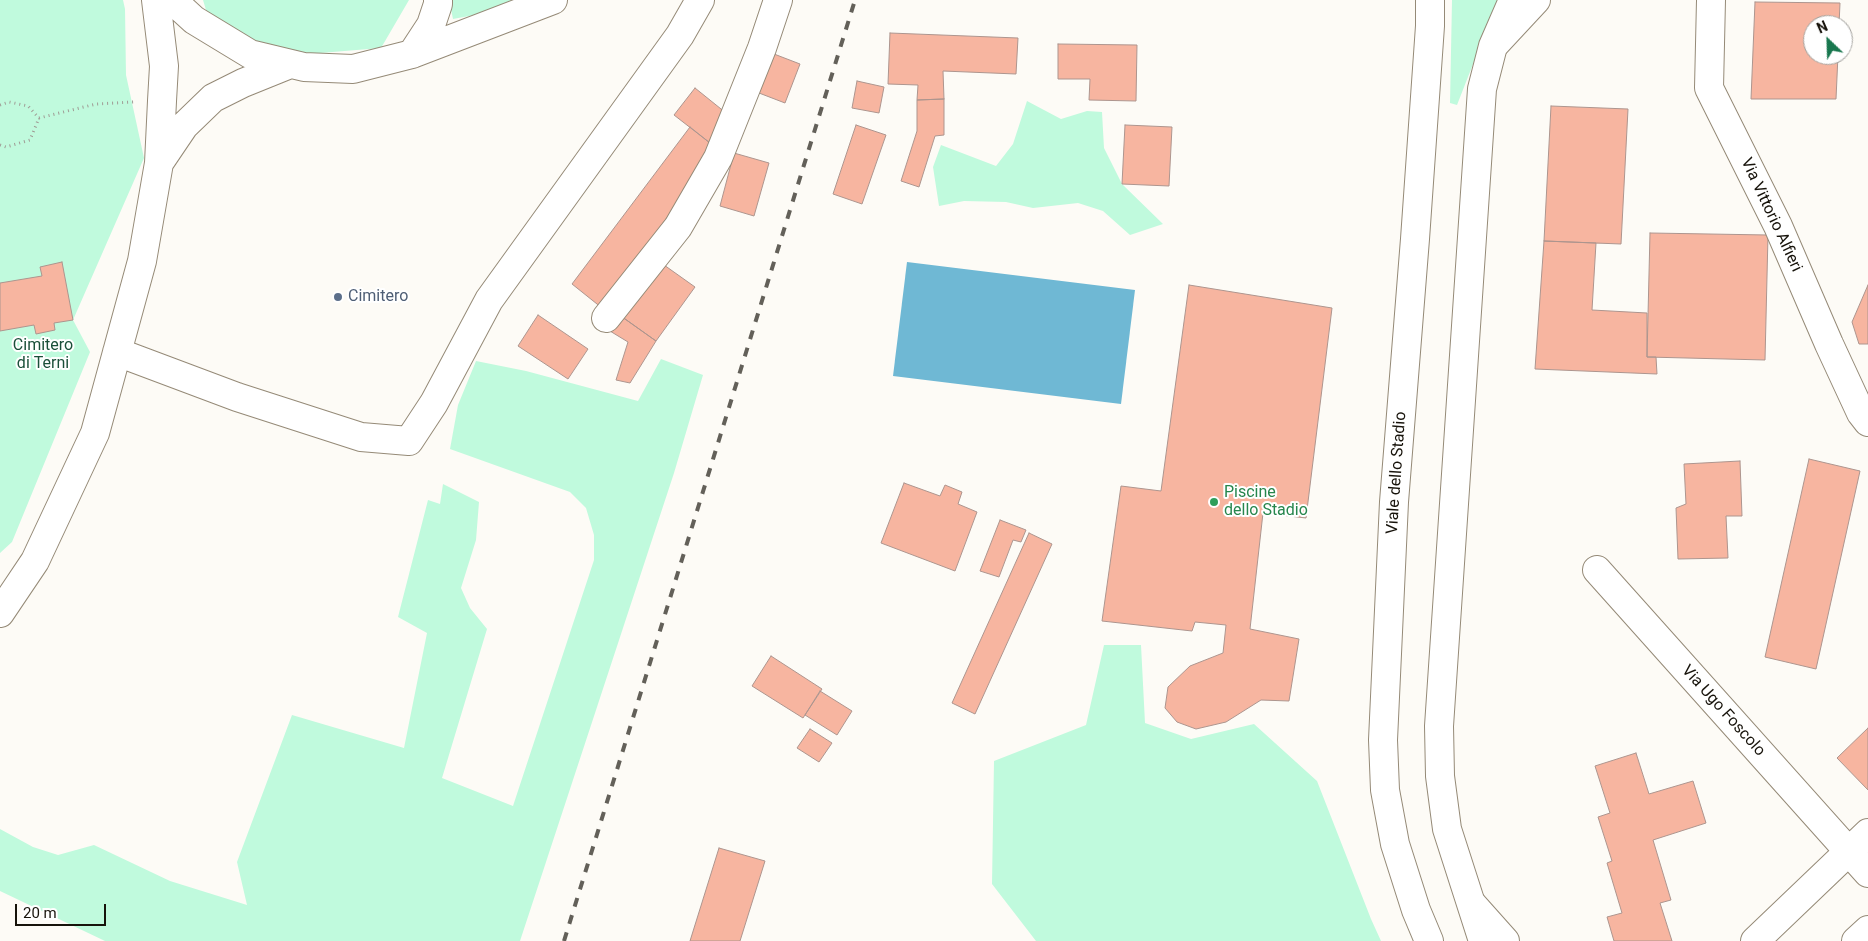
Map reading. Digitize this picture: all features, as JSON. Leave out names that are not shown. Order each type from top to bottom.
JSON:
[{"type":"street","points":[[0,613],[35,561],[95,433],[142,262],[159,163],[164,66],[156,0]]},
{"type":"street","points":[[172,0],[194,20],[250,54],[304,67],[353,69],[412,54],[553,0]]},
{"type":"street","points":[[412,54],[431,25],[438,0]]},
{"type":"street","points":[[117,352],[237,397],[361,437],[409,441],[434,403],[489,300],[680,35],[700,0]]},
{"type":"street","points":[[606,318],[678,226],[718,158],[762,48],[778,0]]},
{"type":"street","name":"Viale dello Stadio","points":[[1429,941],[1416,910],[1396,844],[1385,790],[1383,740],[1394,502],[1416,230],[1430,26],[1430,0]]},
{"type":"street","points":[[1493,46],[1536,0]]},
{"type":"street","name":"Via Vittorio Alfieri","points":[[1711,0],[1710,88],[1778,226],[1861,413],[1868,422]]},
{"type":"street","points":[[1482,941],[1447,829],[1440,776],[1440,726],[1482,90],[1493,46],[1511,3]]},
{"type":"street","points":[[159,163],[184,126],[214,98],[243,83],[290,64]]},
{"type":"street","name":"Via Ugo Foscolo","points":[[1597,570],[1868,873]]},
{"type":"street","points":[[1755,941],[1868,833]]},
{"type":"street","points":[[1472,904],[1505,941]]},
{"type":"street","points":[[1856,941],[1868,930]]},
{"type":"path","points":[[39,118],[96,104],[162,101]]},
{"type":"path","points":[[0,105],[9,102],[28,106],[39,118]]},
{"type":"path","points":[[0,145],[6,147],[30,140],[39,118]]},
{"type":"green space","name":"Cimitero di Terni","points":[[0,0],[123,0],[125,9],[126,75],[144,158],[73,320],[90,352],[12,542],[0,553]]},
{"type":"green space","points":[[203,0],[409,0],[381,48],[284,56],[209,20]]},
{"type":"green space","points":[[449,0],[519,0],[496,11],[453,19]]},
{"type":"green space","points":[[1452,0],[1501,0],[1486,31],[1457,105],[1450,103]]},
{"type":"green space","points":[[1027,101],[1061,119],[1087,111],[1102,112],[1104,148],[1122,184],[1163,224],[1130,235],[1103,211],[1078,203],[1033,208],[1006,202],[964,201],[939,206],[933,167],[941,145],[996,166],[1013,144]]},
{"type":"green space","points":[[661,359],[703,375],[674,473],[520,941],[105,941],[0,891],[0,829],[33,847],[58,855],[94,845],[170,881],[247,905],[237,862],[292,715],[404,748],[427,633],[398,617],[428,500],[440,504],[443,484],[479,502],[476,540],[461,588],[470,608],[487,629],[442,778],[513,806],[594,560],[594,535],[586,508],[570,492],[450,449],[458,405],[476,361],[526,371],[638,401]]},
{"type":"green space","points":[[1104,645],[1141,645],[1145,723],[1191,739],[1254,724],[1317,781],[1381,941],[1036,941],[992,884],[994,761],[1086,725]]},
{"type":"water","points":[[907,262],[1135,290],[1121,404],[893,376]]},
{"type":"building","points":[[1755,2],[1840,3],[1839,15],[1803,15],[1803,65],[1838,65],[1836,99],[1751,99]]},
{"type":"building","points":[[890,33],[1018,38],[1016,74],[943,71],[944,99],[917,100],[918,85],[888,84]]},
{"type":"building","points":[[1058,44],[1137,45],[1136,101],[1089,100],[1090,79],[1058,79]]},
{"type":"building","points":[[774,54],[800,64],[785,103],[759,93]]},
{"type":"building","points":[[857,81],[884,87],[879,113],[852,108]]},
{"type":"building","points":[[695,88],[731,117],[710,143],[674,115]]},
{"type":"building","points":[[944,99],[944,135],[935,136],[919,187],[901,181],[917,131],[917,100]]},
{"type":"building","points":[[1551,106],[1628,109],[1621,244],[1544,241]]},
{"type":"building","points":[[856,125],[886,135],[862,204],[833,194]]},
{"type":"building","points":[[1125,125],[1172,127],[1169,186],[1122,184]]},
{"type":"building","points":[[690,127],[710,143],[696,177],[602,308],[572,284]]},
{"type":"building","points":[[734,153],[769,163],[754,216],[720,206]]},
{"type":"building","points":[[1650,233],[1768,235],[1765,360],[1647,357]]},
{"type":"building","points":[[1544,241],[1596,243],[1592,310],[1647,313],[1647,357],[1656,357],[1657,374],[1535,369]]},
{"type":"building","points":[[657,260],[695,287],[656,341],[618,314]]},
{"type":"building","points":[[62,262],[73,320],[54,323],[55,330],[36,334],[34,325],[0,331],[0,283],[42,276],[40,267]]},
{"type":"building","name":"Piscine dello Stadio","points":[[1189,285],[1332,308],[1306,518],[1263,513],[1250,629],[1299,639],[1289,701],[1261,700],[1226,722],[1196,729],[1177,722],[1165,708],[1168,687],[1190,666],[1223,653],[1226,625],[1195,622],[1192,631],[1102,621],[1121,486],[1161,491]]},
{"type":"building","points":[[1868,285],[1868,344],[1859,344],[1852,322]]},
{"type":"building","points":[[618,314],[656,341],[630,383],[616,380],[628,342],[605,328]]},
{"type":"building","points":[[538,315],[588,349],[568,379],[518,346]]},
{"type":"building","points":[[1809,459],[1860,471],[1816,669],[1765,657]]},
{"type":"building","points":[[1740,461],[1742,516],[1726,516],[1728,558],[1678,559],[1676,508],[1686,504],[1684,464]]},
{"type":"building","points":[[904,483],[940,496],[945,485],[962,492],[958,504],[977,512],[955,571],[881,543]]},
{"type":"building","points":[[1000,520],[1026,530],[1021,542],[1013,540],[999,577],[980,571]]},
{"type":"building","points":[[1029,533],[1052,544],[975,714],[952,703]]},
{"type":"building","points":[[771,656],[822,689],[803,718],[752,686]]},
{"type":"building","points":[[820,691],[852,711],[837,735],[805,715]]},
{"type":"building","points":[[1868,728],[1868,790],[1837,758]]},
{"type":"building","points":[[810,729],[832,743],[819,762],[797,748]]},
{"type":"building","points":[[1636,753],[1649,794],[1693,781],[1706,823],[1653,840],[1671,900],[1660,903],[1672,941],[1614,941],[1607,917],[1622,913],[1607,863],[1612,861],[1598,817],[1610,813],[1595,766]]},
{"type":"building","points":[[719,848],[765,861],[740,941],[690,941]]},
{"type":"railway","points":[[564,941],[855,0]]},
{"type":"place","name":"Cimitero","points":[[338,297]]},
{"type":"place","name":"Piscine dello Stadio","points":[[1214,502]]}]
